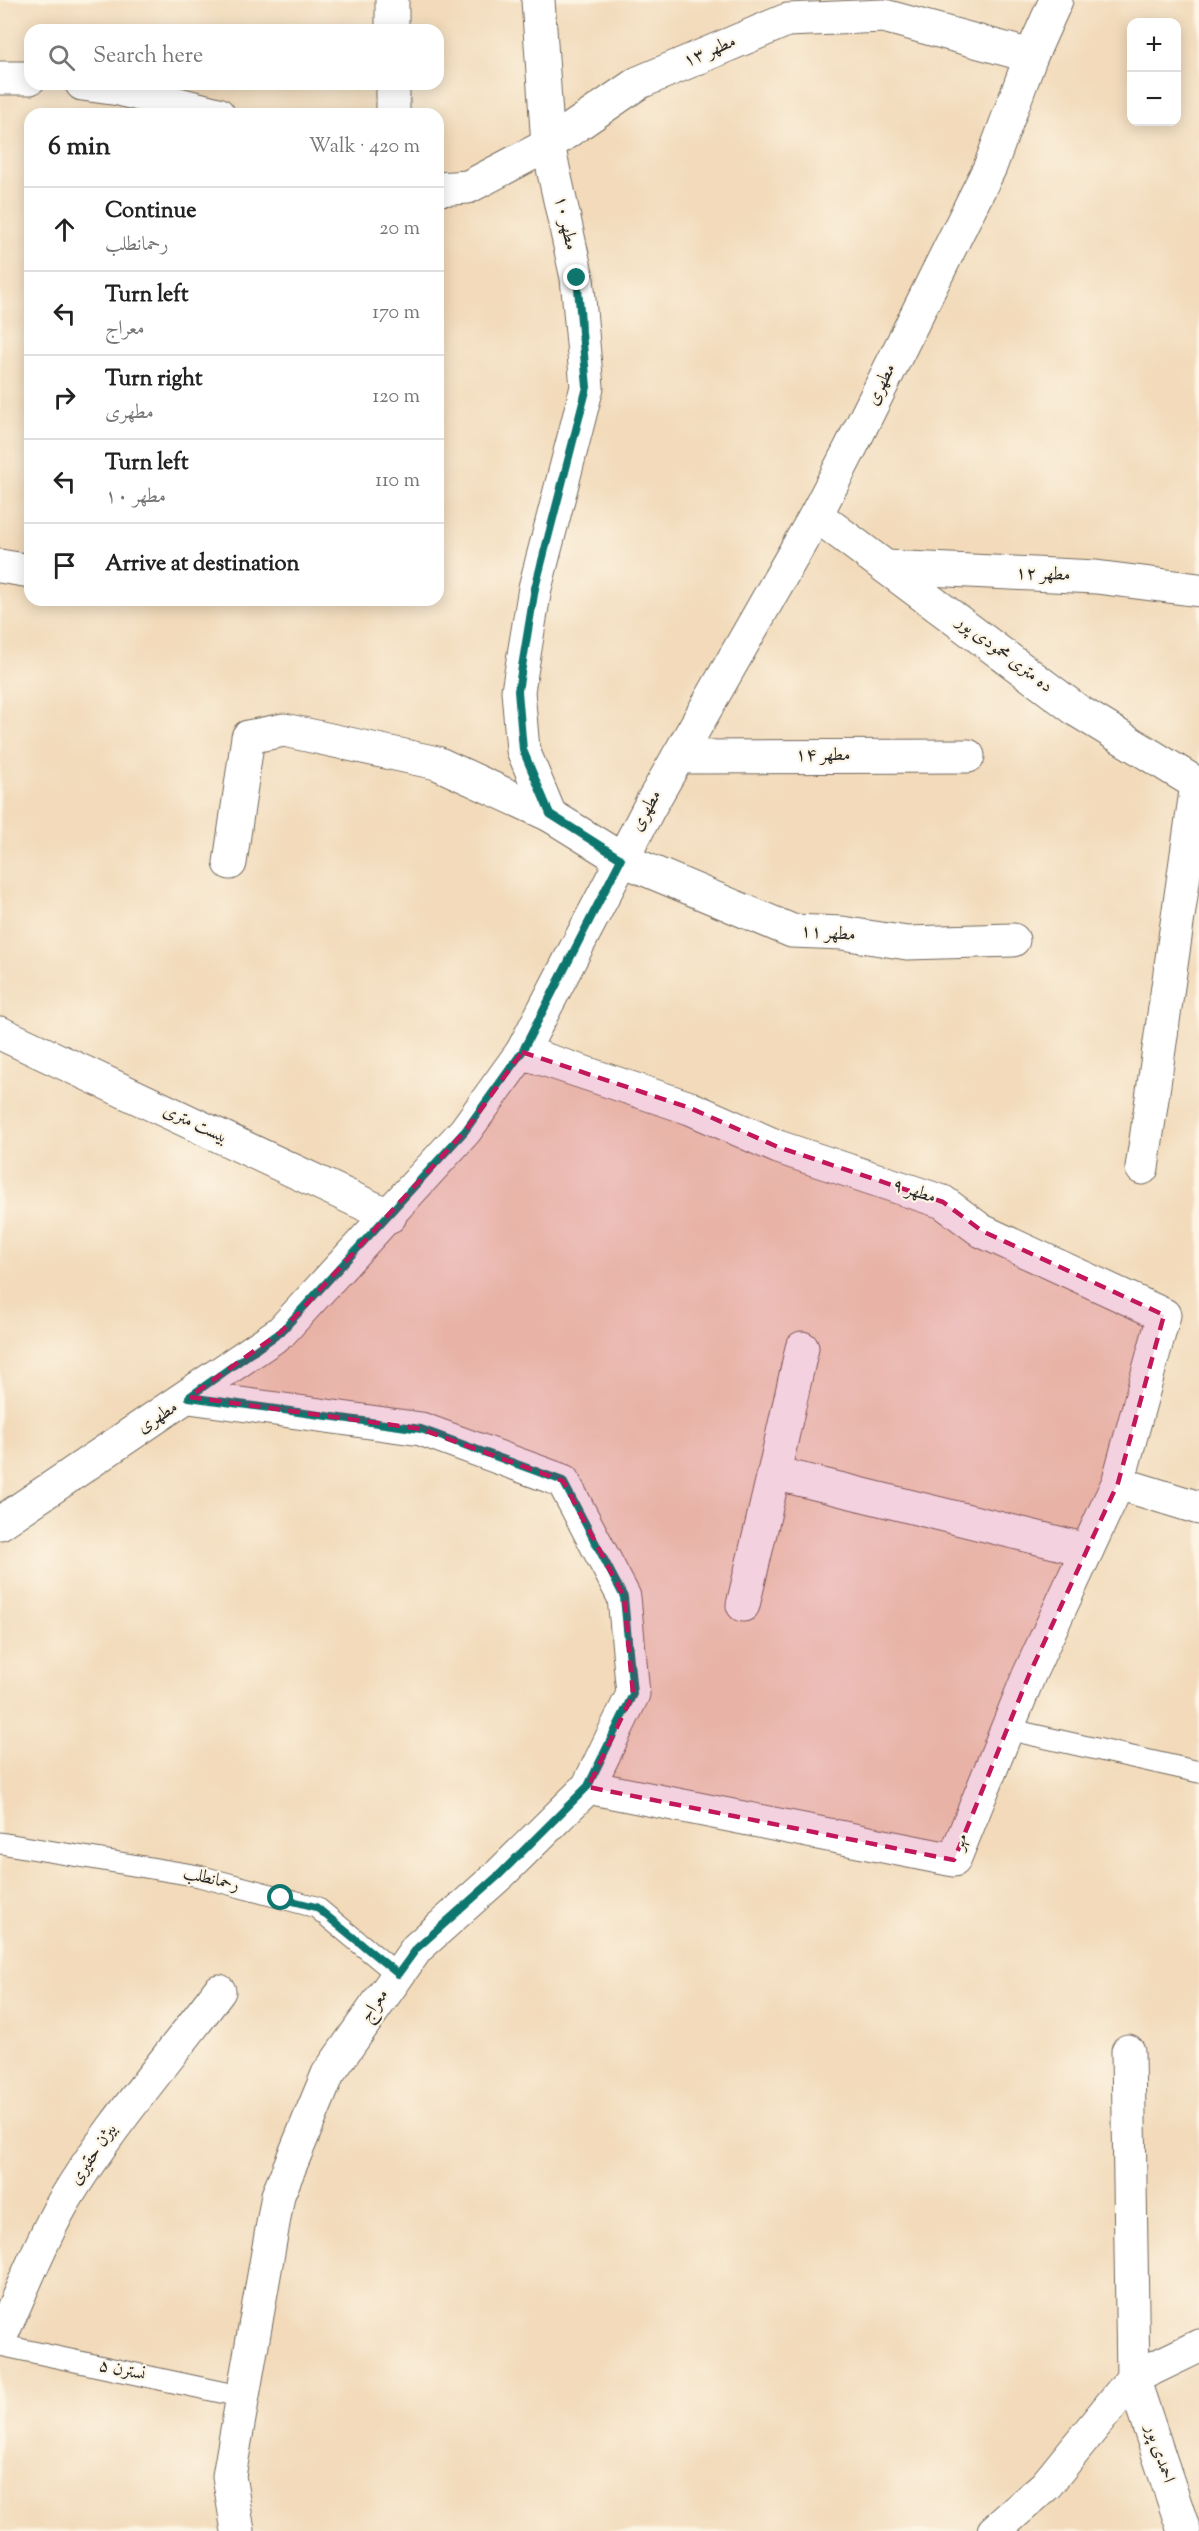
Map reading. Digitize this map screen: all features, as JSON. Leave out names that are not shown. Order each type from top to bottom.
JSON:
[{"type":"street","points":[[392,0],[392,24]]},
{"type":"street","points":[[538,0],[549,145]]},
{"type":"street","name":"مطهری","points":[[2,1517],[189,1397],[281,1332],[390,1216],[465,1131],[522,1052],[621,859],[816,515],[990,166],[1031,56],[1056,0]]},
{"type":"street","name":"مطهر ۱۳","points":[[444,189],[468,188],[549,145],[638,83],[787,20],[884,16],[1031,56]]},
{"type":"street","points":[[0,78],[24,78]]},
{"type":"street","points":[[123,90],[194,108]]},
{"type":"street","points":[[393,90],[393,108]]},
{"type":"street","name":"مطهر ۱۰","points":[[549,145],[577,278],[587,387],[535,588],[518,691],[523,750],[550,814]]},
{"type":"street","name":"ده متری محمودی پور","points":[[816,515],[1078,711],[1198,784]]},
{"type":"street","points":[[0,566],[24,570]]},
{"type":"street","name":"مطهر ۱۲","points":[[886,567],[1096,577],[1199,590]]},
{"type":"street","points":[[230,863],[248,737],[284,730],[437,763],[550,814],[621,859]]},
{"type":"street","name":"مطهر ۱۴","points":[[678,757],[968,756]]},
{"type":"street","points":[[1142,1168],[1198,784]]},
{"type":"street","name":"مطهر ۱۱","points":[[621,859],[792,931],[842,933],[907,943],[1013,940]]},
{"type":"street","name":"بیست متری","points":[[0,1033],[390,1216]]},
{"type":"street","name":"مطهر ۹","points":[[522,1052],[690,1108],[778,1147],[944,1202],[982,1231],[1164,1315],[1118,1483]]},
{"type":"street","points":[[743,1605],[802,1348]]},
{"type":"street","name":"معراج","points":[[189,1397],[421,1429],[563,1481],[624,1597],[633,1694],[588,1786],[500,1874],[417,1948],[328,2074],[278,2195],[229,2476],[238,2531]]},
{"type":"street","points":[[774,1473],[1087,1550]]},
{"type":"street","points":[[1118,1483],[1199,1508]]},
{"type":"street","name":"مهر","points":[[588,1786],[954,1860],[1007,1729],[1118,1483]]},
{"type":"street","name":"بیژن حقیری","points":[[0,2338],[63,2203],[113,2125],[165,2064],[219,1991]]},
{"type":"street","name":"احمدی پور","points":[[1128,2050],[1133,2378],[1184,2531]]},
{"type":"street","points":[[994,2531],[1046,2485],[1133,2378],[1199,2346]]},
{"type":"lane","points":[[1007,1729],[1199,1772]]},
{"type":"lane","name":"رحمانطلب","points":[[0,1843],[199,1876],[316,1907],[398,1974]]},
{"type":"lane","name":"نسترن ۵","points":[[0,2345],[244,2397]]},
{"type":"highlighted area","points":[[522,1052],[690,1108],[778,1147],[943,1202],[982,1231],[1164,1315],[1118,1483],[1029,1675],[954,1860],[588,1787],[633,1694],[624,1597],[563,1481],[421,1429],[189,1397],[281,1332],[465,1131]]},
{"type":"route","points":[[281,1898],[316,1907],[398,1974],[417,1948],[500,1874],[588,1786],[633,1694],[624,1597],[563,1481],[421,1429],[189,1397],[281,1332],[390,1216],[465,1131],[522,1052],[621,859],[550,814],[523,750],[518,691],[535,588],[587,387],[577,278]]}]
